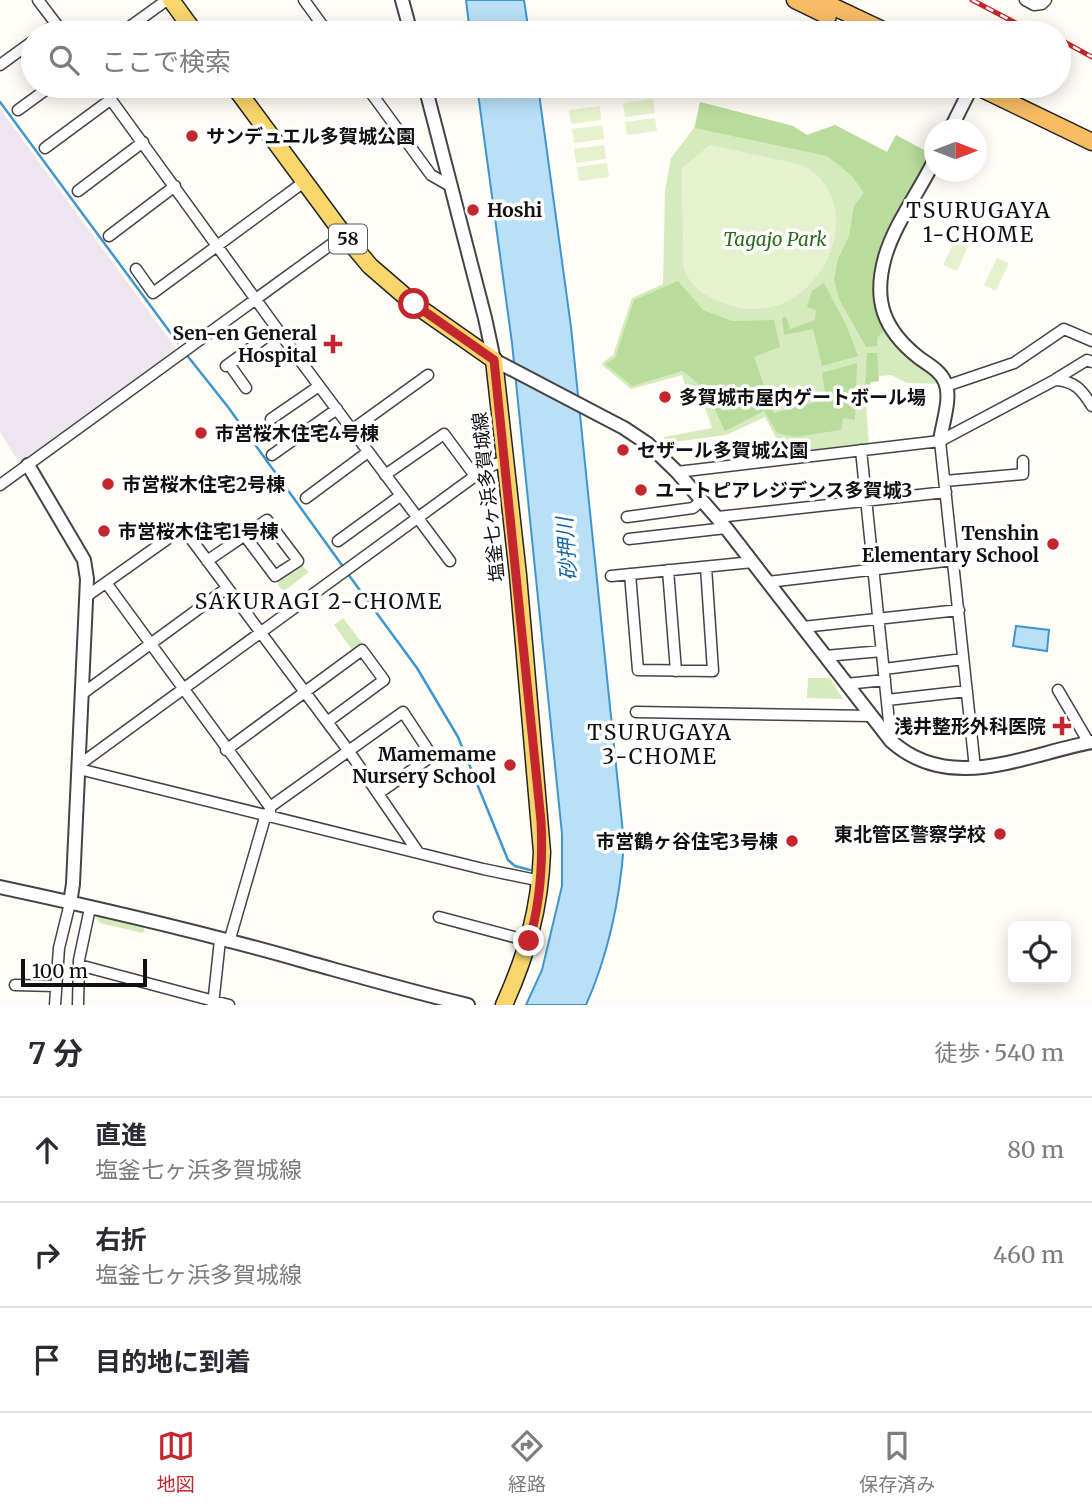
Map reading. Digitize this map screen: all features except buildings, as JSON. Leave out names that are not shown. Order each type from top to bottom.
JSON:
[{"type":"highway","points":[[794,0],[821,3],[862,21]]},
{"type":"highway","points":[[821,3],[847,21]]},
{"type":"highway","points":[[999,98],[1092,142]]},
{"type":"highway","points":[[1025,98],[1092,130]]},
{"type":"main road","points":[[169,0],[186,21]]},
{"type":"main road","name":"58","points":[[243,98],[370,266],[397,291],[494,360]]},
{"type":"main road","name":"塩釜七ヶ浜多賀城線","points":[[494,360],[541,821],[541,881],[534,923],[505,1005]]},
{"type":"street","points":[[38,0],[54,21]]},
{"type":"street","points":[[138,21],[169,0]]},
{"type":"street","points":[[304,0],[319,21]]},
{"type":"street","points":[[402,0],[408,21]]},
{"type":"street","points":[[1025,0],[1034,5],[1042,4],[1045,0]]},
{"type":"street","points":[[0,65],[21,50]]},
{"type":"street","points":[[18,110],[34,98]]},
{"type":"street","points":[[375,98],[431,175],[452,187]]},
{"type":"street","points":[[428,98],[494,360],[639,437],[677,472],[722,523],[891,741],[904,753],[927,764],[952,769],[975,768],[1090,743],[1058,690]]},
{"type":"street","points":[[956,119],[967,98]]},
{"type":"street","points":[[45,148],[110,100],[450,561]]},
{"type":"street","points":[[78,191],[143,142]]},
{"type":"street","points":[[924,179],[885,256],[880,292],[881,308],[892,332],[908,349],[937,371],[946,386],[940,441],[975,768]]},
{"type":"street","points":[[136,269],[153,293],[304,182]]},
{"type":"street","points":[[109,236],[175,186]]},
{"type":"street","points":[[0,485],[344,235]]},
{"type":"street","points":[[247,388],[227,365],[277,329]]},
{"type":"street","points":[[946,386],[1014,363],[1063,329],[1092,341]]},
{"type":"street","points":[[677,472],[940,441],[1087,360],[1092,362]]},
{"type":"street","points":[[352,429],[428,375]]},
{"type":"street","points":[[1055,380],[1066,381],[1081,388],[1092,406]]},
{"type":"street","points":[[271,419],[319,386]]},
{"type":"street","points":[[272,455],[337,409]]},
{"type":"street","points":[[386,475],[444,433],[475,476]]},
{"type":"street","points":[[861,450],[891,741]]},
{"type":"street","points":[[306,498],[368,452]]},
{"type":"street","points":[[79,767],[475,476],[505,461]]},
{"type":"street","points":[[945,481],[1023,474],[1023,461]]},
{"type":"street","points":[[28,465],[84,561],[87,579],[74,884],[58,948],[55,1005]]},
{"type":"street","points":[[629,540],[866,501],[946,492]]},
{"type":"street","points":[[338,541],[400,496]]},
{"type":"street","points":[[626,517],[692,508],[702,500]]},
{"type":"street","points":[[207,561],[267,520],[298,561],[275,576],[245,536]]},
{"type":"street","points":[[87,596],[183,528],[348,750],[418,852]]},
{"type":"street","points":[[768,582],[954,560]]},
{"type":"street","points":[[611,576],[753,562]]},
{"type":"street","points":[[630,574],[638,670],[713,671],[706,567]]},
{"type":"street","points":[[668,570],[676,671]]},
{"type":"street","points":[[107,584],[269,812]]},
{"type":"street","points":[[82,694],[227,588]]},
{"type":"street","points":[[803,627],[959,610]]},
{"type":"street","points":[[226,750],[362,650],[384,680],[327,722]]},
{"type":"street","points":[[825,656],[882,651]]},
{"type":"street","points":[[846,684],[963,659]]},
{"type":"street","points":[[887,700],[967,691]]},
{"type":"street","points":[[213,1003],[224,941],[269,812],[348,750],[403,712],[432,756],[379,793]]},
{"type":"street","points":[[636,712],[871,716]]},
{"type":"street","points":[[79,767],[541,881]]},
{"type":"street","points":[[0,887],[224,941],[382,985],[468,1005]]},
{"type":"street","points":[[78,1005],[79,965],[90,908]]},
{"type":"street","points":[[439,917],[529,941]]},
{"type":"street","points":[[79,965],[213,1003],[229,1005]]},
{"type":"street","points":[[15,985],[56,986]]},
{"type":"shaded area","points":[[0,109],[177,350],[21,466],[0,432]]},
{"type":"green space","points":[[653,99],[655,113],[625,117],[623,103]]},
{"type":"green space","name":"Tagajo Park","points":[[700,102],[793,126],[807,135],[835,125],[887,152],[896,135],[924,150],[924,172],[898,220],[876,307],[885,329],[940,384],[907,383],[891,375],[879,376],[879,381],[871,382],[865,390],[869,446],[785,455],[765,417],[726,435],[667,443],[664,437],[712,428],[704,404],[691,405],[682,375],[631,389],[601,364],[613,355],[632,298],[663,284],[665,190],[671,158],[694,128]]},
{"type":"green space","points":[[700,102],[793,126],[807,135],[835,125],[887,152],[896,135],[924,150],[924,172],[898,220],[876,307],[885,329],[877,338],[877,346],[866,347],[839,299],[834,279],[838,259],[849,236],[854,206],[864,193],[851,175],[827,156],[695,128]]},
{"type":"green space","points":[[600,106],[601,120],[571,124],[569,110]]},
{"type":"green space","points":[[655,118],[657,131],[627,135],[625,122]]},
{"type":"green space","points":[[602,125],[604,139],[574,143],[572,129]]},
{"type":"green space","points":[[604,145],[606,159],[576,163],[574,149]]},
{"type":"green space","points":[[710,145],[802,165],[824,184],[835,209],[835,237],[825,264],[807,287],[782,303],[752,309],[718,301],[697,288],[686,274],[682,257],[682,168]]},
{"type":"green space","points":[[607,163],[609,177],[579,181],[577,167]]},
{"type":"green space","points":[[956,238],[969,244],[957,271],[943,265]]},
{"type":"green space","points":[[997,258],[1009,263],[996,291],[984,285]]},
{"type":"green space","points":[[678,281],[703,310],[732,321],[774,320],[780,347],[754,357],[774,413],[826,399],[822,373],[857,363],[855,420],[843,418],[841,430],[795,437],[777,433],[764,411],[725,431],[703,390],[682,371],[632,386],[605,364],[615,358],[634,300]]},
{"type":"green space","points":[[824,283],[847,327],[858,356],[822,366],[813,329],[784,335],[782,318],[786,316],[790,329],[815,320],[816,310],[807,307],[812,291]]},
{"type":"green space","points":[[867,353],[877,353],[879,381],[871,382],[865,390]]},
{"type":"green space","points":[[300,564],[309,572],[283,592],[278,581]]},
{"type":"green space","points":[[343,618],[363,644],[353,651],[334,625]]},
{"type":"green space","points":[[808,678],[830,678],[843,699],[807,698]]},
{"type":"green space","points":[[99,916],[142,926],[145,931],[142,933],[100,923],[97,919]]},
{"type":"water","points":[[466,0],[524,0],[527,21],[469,21]]},
{"type":"water","name":"砂押川","points":[[479,98],[540,98],[571,327],[624,843],[612,926],[586,1005],[526,1005],[542,970],[562,886],[562,834],[512,343]]},
{"type":"water","points":[[1016,626],[1049,630],[1047,651],[1013,646]]},
{"type":"waterway","points":[[0,102],[178,343]]},
{"type":"waterway","points":[[186,354],[228,407],[344,568]]},
{"type":"waterway","points":[[348,574],[417,668],[458,737],[508,860],[515,866],[530,870]]},
{"type":"railway","points":[[972,0],[1012,21]]},
{"type":"railway","points":[[1071,46],[1092,57]]},
{"type":"place","name":"サンデュエル多賀城公園","points":[[192,136]]},
{"type":"place","name":"Hoshi","points":[[473,210]]},
{"type":"place","name":"Sen-en General Hospital","points":[[333,344]]},
{"type":"place","name":"多賀城市屋内ゲートボール場","points":[[665,397]]},
{"type":"place","name":"市営桜木住宅4号棟","points":[[201,433]]},
{"type":"place","name":"セザール多賀城公園","points":[[623,450]]},
{"type":"place","name":"市営桜木住宅2号棟","points":[[108,484]]},
{"type":"place","name":"ユートピアレジデンス多賀城3","points":[[641,490]]},
{"type":"place","name":"市営桜木住宅1号棟","points":[[104,531]]},
{"type":"place","name":"Tenshin Elementary School","points":[[1053,544]]},
{"type":"place","name":"浅井整形外科医院","points":[[1062,726]]},
{"type":"place","name":"Mamemame Nursery School","points":[[510,765]]},
{"type":"place","name":"東北管区警察学校","points":[[1000,834]]},
{"type":"place","name":"市営鶴ヶ谷住宅3号棟","points":[[792,841]]},
{"type":"district","name":"TSURUGAYA 1-CHOME","points":[[979,223]]},
{"type":"district","name":"SAKURAGI 2-CHOME","points":[[319,602]]},
{"type":"district","name":"TSURUGAYA 3-CHOME","points":[[660,745]]},
{"type":"route","points":[[414,304],[494,360],[541,821],[541,881],[529,941]]}]
